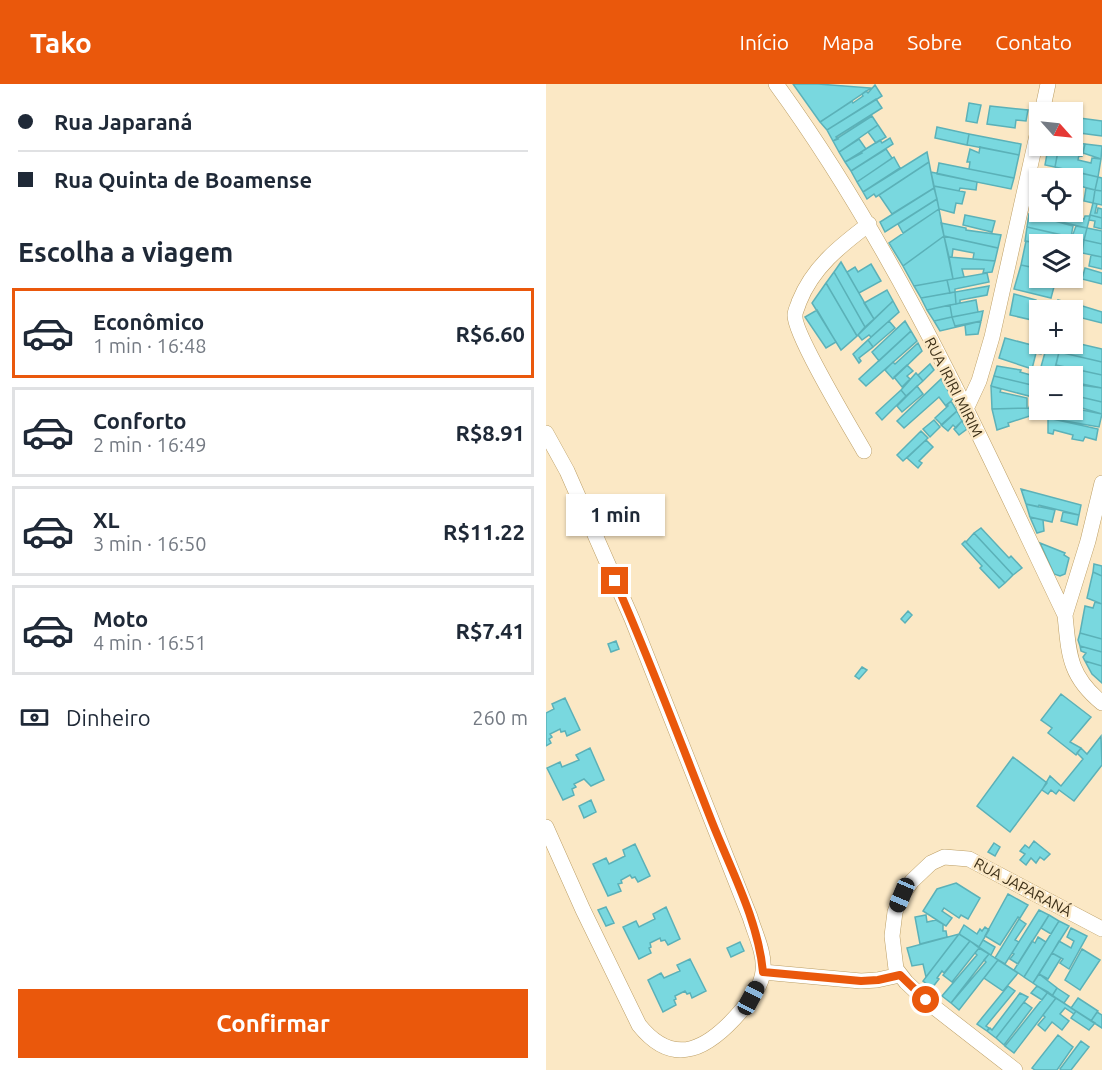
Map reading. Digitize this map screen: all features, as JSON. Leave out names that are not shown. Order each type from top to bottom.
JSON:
[{"type":"street","name":"RUA IRIRI MIRIM","points":[[776,84],[836,170],[869,224],[966,409],[1065,615],[1068,649],[1074,669],[1085,689],[1102,703]]},
{"type":"street","points":[[1044,102],[1048,84]]},
{"type":"street","points":[[966,409],[979,381],[992,337],[1032,156]]},
{"type":"street","points":[[864,451],[807,348],[794,316],[804,290],[821,264],[869,224]]},
{"type":"street","points":[[546,826],[583,910],[639,1025],[647,1035],[671,1050],[687,1051],[702,1046],[724,1030],[751,998],[763,972],[761,952],[750,917],[671,715],[579,498],[547,436]]},
{"type":"street","points":[[1065,615],[1088,541],[1102,483]]},
{"type":"street","name":"RUA JAPARANÁ","points":[[900,975],[896,969],[892,936],[896,912],[902,895],[912,881],[931,863],[944,857],[969,859],[1102,929]]},
{"type":"street","points":[[763,972],[861,981],[900,975],[926,1000],[1016,1070]]},
{"type":"building","points":[[793,84],[818,84],[871,88],[820,122]]},
{"type":"building","points":[[875,85],[882,96],[827,130],[820,122],[852,101],[853,103],[866,91],[868,93]]},
{"type":"building","points":[[876,99],[882,108],[833,141],[827,130]]},
{"type":"building","points":[[969,103],[981,105],[977,123],[966,121]]},
{"type":"building","points":[[990,106],[1028,110],[1026,121],[1016,120],[1015,128],[987,124]]},
{"type":"building","points":[[872,116],[878,125],[839,152],[833,141]]},
{"type":"building","points":[[1083,118],[1102,121],[1102,136],[1083,133]]},
{"type":"building","points":[[878,125],[886,137],[876,143],[868,132]]},
{"type":"building","points":[[937,127],[969,134],[967,145],[935,138]]},
{"type":"building","points":[[969,134],[1021,144],[1019,155],[967,145]]},
{"type":"building","points":[[890,138],[893,144],[851,171],[845,162],[880,140],[882,143]]},
{"type":"building","points":[[859,139],[866,149],[845,162],[839,152]]},
{"type":"building","points":[[1085,144],[1102,146],[1101,159],[1083,153]]},
{"type":"building","points":[[980,147],[1019,155],[1014,178],[969,169],[970,162],[967,162],[970,149],[979,153]]},
{"type":"building","points":[[886,149],[892,158],[857,182],[851,171]]},
{"type":"building","points":[[927,152],[929,162],[876,197],[874,194],[867,199],[863,192]]},
{"type":"building","points":[[1047,156],[1057,156],[1055,167],[1045,165]]},
{"type":"building","points":[[1057,156],[1079,156],[1078,160],[1091,163],[1092,158],[1101,159],[1098,177],[1083,174],[1083,168],[1055,167]]},
{"type":"building","points":[[894,157],[900,168],[863,192],[857,182]]},
{"type":"building","points":[[929,162],[934,188],[892,214],[879,195]]},
{"type":"building","points":[[939,163],[1014,178],[1011,189],[937,174]]},
{"type":"building","points":[[931,172],[977,182],[976,190],[960,188],[959,191],[934,186]]},
{"type":"building","points":[[1083,174],[1098,177],[1095,190],[1083,187]]},
{"type":"building","points":[[1098,177],[1102,178],[1102,191],[1095,190]]},
{"type":"building","points":[[934,186],[965,192],[962,204],[956,203],[954,213],[939,209]]},
{"type":"building","points":[[934,188],[937,199],[885,232],[880,222]]},
{"type":"building","points":[[1086,188],[1095,190],[1093,203],[1084,201]]},
{"type":"building","points":[[1095,190],[1102,191],[1102,205],[1093,203]]},
{"type":"building","points":[[937,199],[939,209],[903,233],[898,224]]},
{"type":"building","points":[[1093,203],[1097,204],[1095,213],[1098,208],[1102,209],[1102,218],[1090,215]]},
{"type":"building","points":[[939,209],[944,236],[903,266],[889,243]]},
{"type":"building","points":[[1029,214],[1029,222],[1058,222],[1073,226],[1072,234],[1058,234],[1027,227]]},
{"type":"building","points":[[965,215],[995,221],[992,232],[963,225]]},
{"type":"building","points":[[1090,215],[1102,218],[1102,229],[1094,227],[1095,221],[1089,220]]},
{"type":"building","points":[[1085,216],[1090,216],[1087,228],[1061,222],[1083,222]]},
{"type":"building","points":[[941,223],[966,228],[966,230],[1001,235],[998,248],[944,236]]},
{"type":"building","points":[[1076,226],[1087,228],[1084,240],[1083,234],[1073,234]]},
{"type":"building","points":[[1027,227],[1057,234],[1029,234],[1029,242],[1025,241]]},
{"type":"building","points":[[1087,228],[1102,231],[1102,244],[1084,240]]},
{"type":"building","points":[[944,236],[998,248],[995,261],[973,259],[974,253],[953,249],[952,257],[949,257]]},
{"type":"building","points":[[944,236],[953,279],[914,286],[903,266]]},
{"type":"building","points":[[1084,240],[1102,244],[1102,257],[1083,253]]},
{"type":"building","points":[[1026,241],[1029,242],[1029,267],[1021,265]]},
{"type":"building","points":[[1091,255],[1102,257],[1102,269],[1089,266]]},
{"type":"building","points":[[949,257],[995,261],[992,272],[983,273],[984,269],[962,269],[964,277],[953,279]]},
{"type":"building","points":[[841,262],[874,319],[865,327],[834,272]]},
{"type":"building","points":[[871,264],[881,281],[859,293],[847,272],[855,267],[858,272]]},
{"type":"building","points":[[1021,265],[1029,267],[1029,288],[1054,288],[1051,298],[1014,289]]},
{"type":"building","points":[[1085,268],[1102,273],[1102,284],[1083,279]]},
{"type":"building","points":[[834,272],[865,327],[857,336],[826,283]]},
{"type":"building","points":[[987,273],[989,282],[955,289],[955,292],[950,293],[947,280]]},
{"type":"building","points":[[947,280],[950,293],[921,298],[914,286]]},
{"type":"building","points":[[826,283],[857,336],[841,350],[812,303]]},
{"type":"building","points":[[989,286],[987,295],[960,300],[960,303],[956,304],[955,292]]},
{"type":"building","points":[[887,290],[893,301],[874,319],[864,303]]},
{"type":"building","points":[[955,292],[956,304],[927,310],[921,298]]},
{"type":"building","points":[[1014,294],[1036,300],[1029,300],[1029,319],[1010,315]]},
{"type":"building","points":[[976,300],[978,312],[952,317],[950,305]]},
{"type":"building","points":[[893,301],[899,312],[871,337],[869,335],[862,340],[858,335]]},
{"type":"building","points":[[950,305],[952,317],[934,321],[927,310]]},
{"type":"building","points":[[1083,306],[1102,312],[1102,323],[1083,318]]},
{"type":"building","points":[[817,310],[836,342],[826,348],[805,317]]},
{"type":"building","points":[[983,311],[981,321],[955,326],[952,317]]},
{"type":"building","points":[[952,317],[955,326],[965,325],[940,331],[934,321]]},
{"type":"building","points":[[889,321],[895,328],[873,347],[868,340]]},
{"type":"building","points":[[905,321],[911,331],[879,361],[872,352]]},
{"type":"building","points":[[981,321],[978,334],[966,335],[965,325]]},
{"type":"building","points":[[911,331],[917,341],[866,386],[859,379]]},
{"type":"building","points":[[1005,338],[1029,344],[1029,354],[1036,354],[1033,366],[1029,368],[999,358]]},
{"type":"building","points":[[868,340],[873,347],[859,358],[861,361],[859,363],[853,354]]},
{"type":"building","points":[[918,343],[922,351],[893,379],[885,370]]},
{"type":"building","points":[[1083,345],[1102,349],[1102,362],[1068,354],[1083,354]]},
{"type":"building","points":[[1045,354],[1058,354],[1056,366],[1041,366]]},
{"type":"building","points":[[1059,354],[1068,354],[1102,362],[1102,375],[1083,371],[1083,366],[1056,365]]},
{"type":"building","points":[[930,364],[934,370],[923,381],[918,375]]},
{"type":"building","points":[[907,365],[913,371],[907,376],[910,379],[902,387],[894,377]]},
{"type":"building","points":[[997,366],[1021,370],[1020,372],[1029,374],[1029,384],[994,376]]},
{"type":"building","points":[[1083,371],[1102,375],[1102,388],[1083,384]]},
{"type":"building","points":[[916,373],[923,381],[906,396],[901,390]]},
{"type":"building","points":[[994,376],[1029,384],[1029,396],[991,386]]},
{"type":"building","points":[[941,379],[953,399],[946,406],[939,397],[904,428],[897,421]]},
{"type":"building","points":[[1083,385],[1102,388],[1102,402],[1083,398]]},
{"type":"building","points":[[917,386],[923,394],[902,412],[897,406]]},
{"type":"building","points":[[991,386],[1001,389],[1000,392],[1027,398],[1027,408],[992,409]]},
{"type":"building","points":[[901,390],[906,396],[882,420],[876,413]]},
{"type":"building","points":[[1083,398],[1102,402],[1102,414],[1083,408]]},
{"type":"building","points":[[951,401],[957,411],[942,425],[935,418]]},
{"type":"building","points":[[1029,408],[1029,416],[1008,423],[1009,426],[997,430],[992,409]]},
{"type":"building","points":[[1083,410],[1102,414],[1099,427],[1059,420],[1083,420]]},
{"type":"building","points":[[957,411],[962,421],[956,428],[953,425],[948,431],[941,425]]},
{"type":"building","points":[[934,420],[940,427],[930,437],[923,429]]},
{"type":"building","points":[[1048,420],[1098,429],[1096,440],[1085,437],[1083,441],[1072,439],[1073,435],[1054,430],[1053,434],[1048,433]]},
{"type":"building","points":[[962,421],[967,429],[959,435],[954,429]]},
{"type":"building","points":[[921,431],[928,438],[903,461],[897,455]]},
{"type":"building","points":[[926,440],[933,447],[919,461],[922,463],[918,468],[907,458]]},
{"type":"building","points":[[1021,489],[1081,505],[1079,515],[1026,504]]},
{"type":"building","points":[[1026,504],[1055,510],[1052,522],[1030,517]]},
{"type":"building","points":[[1063,512],[1079,515],[1077,525],[1061,521]]},
{"type":"building","points":[[1030,517],[1043,520],[1044,531],[1037,533]]},
{"type":"building","points":[[981,528],[1009,558],[1011,556],[1022,568],[1013,575],[974,533]]},
{"type":"building","points":[[974,533],[1013,575],[1005,583],[966,542]]},
{"type":"building","points":[[965,541],[1005,583],[999,588],[962,544]]},
{"type":"building","points":[[1040,543],[1065,553],[1064,555],[1069,558],[1065,574],[1060,576],[1054,574]]},
{"type":"building","points":[[1094,564],[1102,566],[1102,576],[1093,572]]},
{"type":"building","points":[[1093,572],[1102,576],[1102,604],[1087,598]]},
{"type":"building","points":[[1095,602],[1102,604],[1102,639],[1080,633],[1085,606],[1093,608]]},
{"type":"building","points":[[908,611],[912,615],[905,623],[901,619]]},
{"type":"building","points":[[1080,633],[1102,639],[1102,652],[1080,646],[1078,640]]},
{"type":"building","points":[[616,641],[619,649],[611,652],[608,644]]},
{"type":"building","points":[[1080,646],[1102,652],[1102,666],[1085,661],[1083,657],[1086,653],[1081,651]]},
{"type":"building","points":[[1085,661],[1102,666],[1102,683],[1092,674]]},
{"type":"building","points":[[862,667],[867,670],[859,679],[855,676]]},
{"type":"building","points":[[1061,694],[1091,717],[1070,742],[1081,748],[1076,755],[1048,733],[1052,728],[1041,720]]},
{"type":"building","points":[[565,698],[580,730],[567,736],[565,731],[561,732],[560,729],[550,734],[551,743],[546,746],[546,713],[554,709],[552,704]]},
{"type":"building","points":[[1101,736],[1102,765],[1074,801],[1059,790],[1056,794],[1051,790],[1048,794],[1042,790],[1050,776],[1061,786],[1083,759],[1077,753],[1081,748],[1087,754]]},
{"type":"building","points":[[590,748],[604,780],[591,786],[584,779],[574,784],[576,787],[572,789],[574,795],[563,800],[547,768],[560,762],[562,767],[579,760],[576,755]]},
{"type":"building","points":[[1013,757],[1047,783],[1010,832],[977,806]]},
{"type":"building","points":[[591,800],[596,812],[584,818],[579,806]]},
{"type":"building","points":[[1034,841],[1050,854],[1044,860],[1040,857],[1036,863],[1031,858],[1026,865],[1020,860],[1025,854],[1020,851],[1025,845],[1029,848]]},
{"type":"building","points":[[994,843],[1000,847],[995,856],[988,852]]},
{"type":"building","points":[[635,844],[650,876],[638,882],[630,875],[618,884],[621,891],[608,896],[593,864],[606,858],[609,864],[625,856],[623,850]]},
{"type":"building","points":[[956,883],[980,898],[968,919],[961,915],[959,918],[944,908],[942,911],[952,918],[946,926],[923,911],[937,889]]},
{"type":"building","points":[[1008,894],[1028,905],[1000,945],[985,936]]},
{"type":"building","points":[[606,907],[614,923],[606,926],[598,910]]},
{"type":"building","points":[[666,907],[680,939],[668,945],[660,938],[650,943],[651,953],[639,959],[623,927],[636,921],[639,927],[655,919],[653,914]]},
{"type":"building","points":[[1039,910],[1049,915],[1018,964],[1010,959],[1014,954],[1012,953]]},
{"type":"building","points":[[926,915],[927,922],[936,920],[943,924],[943,931],[946,931],[947,937],[920,944],[915,917]]},
{"type":"building","points":[[1049,915],[1059,921],[1051,934],[1041,928]]},
{"type":"building","points":[[1019,919],[1026,924],[1015,940],[1019,942],[1005,964],[995,958]]},
{"type":"building","points":[[1059,921],[1069,926],[1033,983],[1024,977]]},
{"type":"building","points":[[964,925],[977,934],[985,927],[989,930],[979,947],[959,934]]},
{"type":"building","points":[[1071,928],[1087,936],[1069,969],[1060,963],[1063,959],[1052,953],[1059,941],[1071,948],[1074,941],[1067,937]]},
{"type":"building","points":[[959,934],[926,977],[923,964],[912,966],[907,948]]},
{"type":"building","points":[[959,934],[970,941],[944,973],[942,971],[932,988],[923,981]]},
{"type":"building","points":[[1038,937],[1046,942],[1024,977],[1014,970],[1032,941],[1035,943]]},
{"type":"building","points":[[983,940],[995,947],[991,955],[979,947]]},
{"type":"building","points":[[970,941],[979,948],[952,982],[943,975]]},
{"type":"building","points":[[740,942],[744,951],[731,957],[727,948]]},
{"type":"building","points":[[979,948],[989,954],[951,1003],[942,996],[977,955],[975,953]]},
{"type":"building","points":[[1082,949],[1100,960],[1080,990],[1065,980]]},
{"type":"building","points":[[1052,953],[1061,958],[1048,979],[1039,974]]},
{"type":"building","points":[[989,954],[998,960],[959,1010],[951,1003],[986,962],[984,960]]},
{"type":"building","points":[[690,959],[706,991],[692,998],[690,993],[687,994],[685,991],[675,996],[676,1005],[663,1012],[648,980],[661,973],[664,978],[680,971],[677,965]]},
{"type":"building","points":[[998,960],[1018,973],[1003,991],[984,978]]},
{"type":"building","points":[[1039,974],[1057,988],[1052,996],[1033,983]]},
{"type":"building","points":[[1008,986],[1015,991],[986,1026],[989,1028],[987,1031],[977,1024]]},
{"type":"building","points":[[1037,986],[1048,992],[1042,1000],[1031,993]]},
{"type":"building","points":[[1057,988],[1069,996],[1064,1003],[1052,996]]},
{"type":"building","points":[[1048,992],[1056,998],[1014,1053],[1005,1046]]},
{"type":"building","points":[[1020,993],[1028,997],[996,1038],[987,1031],[990,1028],[992,1030]]},
{"type":"building","points":[[1056,998],[1076,1011],[1074,1014],[1065,1008],[1060,1014],[1069,1021],[1062,1030],[1052,1022],[1045,1031],[1038,1025]]},
{"type":"building","points":[[1078,998],[1098,1011],[1091,1021],[1071,1008]]},
{"type":"building","points":[[1024,1002],[1032,1008],[1004,1045],[996,1038]]},
{"type":"building","points":[[1076,1011],[1095,1023],[1089,1030],[1071,1018]]},
{"type":"building","points":[[1097,1012],[1102,1015],[1102,1028],[1091,1021]]},
{"type":"building","points":[[1058,1035],[1073,1047],[1057,1070],[1032,1068]]},
{"type":"building","points":[[1081,1041],[1089,1047],[1071,1070],[1061,1070],[1060,1069]]},
{"type":"route","points":[[615,581],[671,715],[750,917],[761,952],[763,972],[861,981],[900,975],[926,1000]]}]
